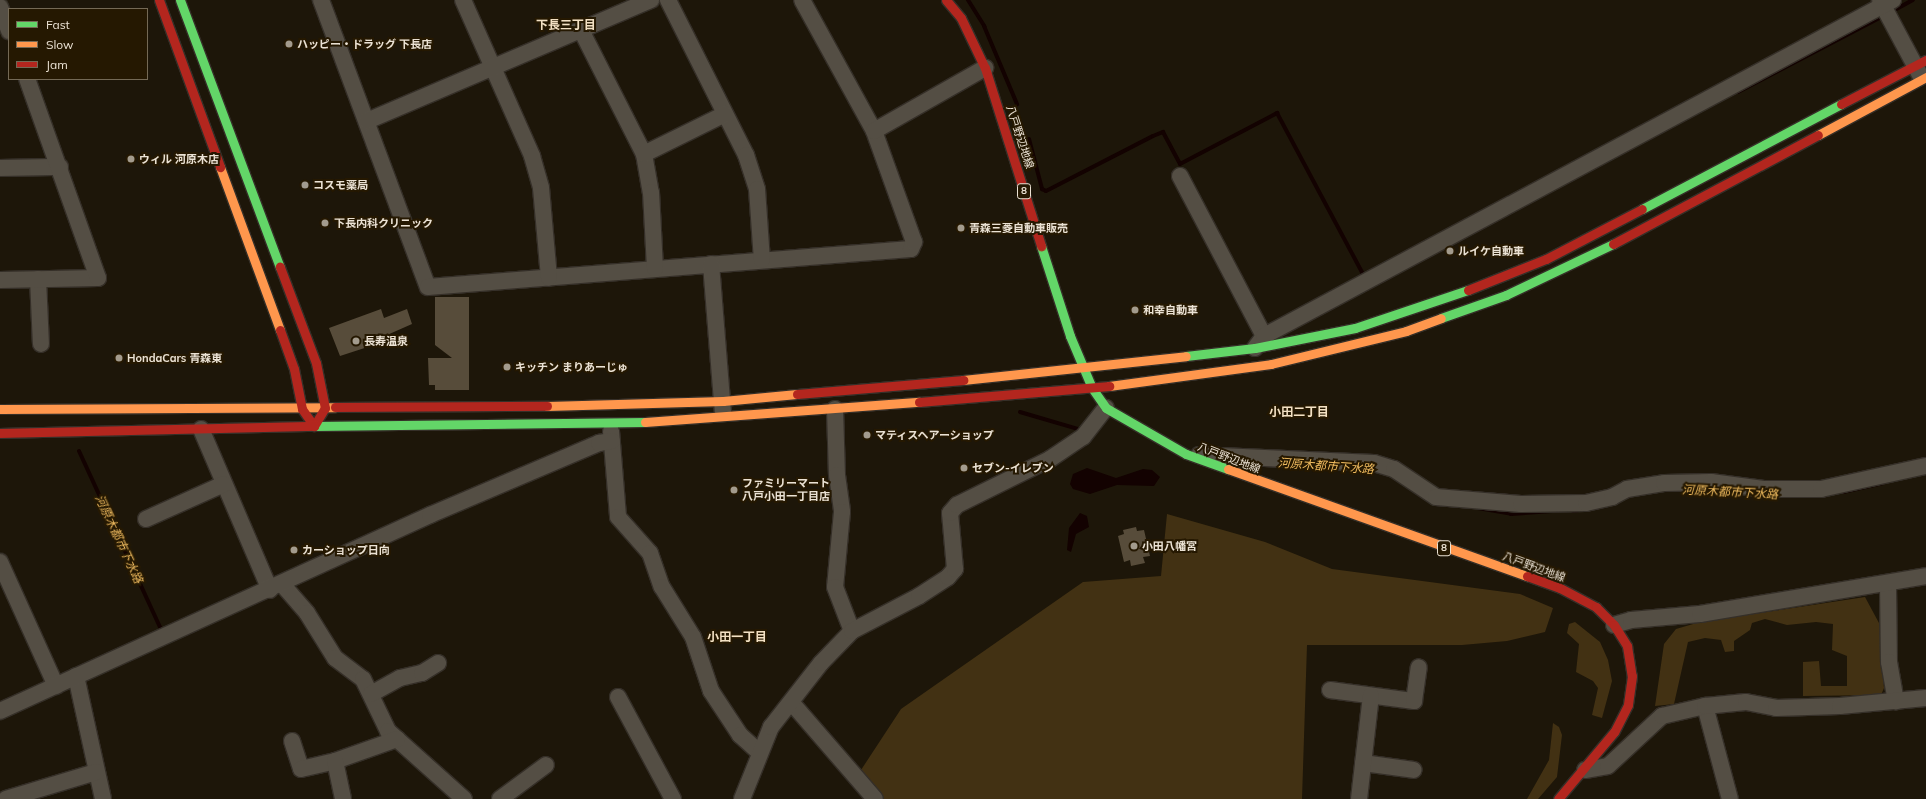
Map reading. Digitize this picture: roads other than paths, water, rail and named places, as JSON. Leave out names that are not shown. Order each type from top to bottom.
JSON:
[{"type":"street","points":[[160,0],[292,362],[302,409],[314,426]]},
{"type":"street","points":[[180,0],[316,363],[325,408],[314,426]]},
{"type":"street","points":[[321,0],[428,287],[911,249],[914,242],[874,131],[802,0]]},
{"type":"street","points":[[463,0],[532,156],[541,188],[549,278]]},
{"type":"street","points":[[367,122],[651,0]]},
{"type":"street","points":[[668,0],[746,155],[757,189],[762,260]]},
{"type":"street","name":"八戸野辺地線","points":[[946,0],[961,18],[985,68],[1070,336],[1092,388],[1106,408],[1186,454],[1560,588],[1596,607],[1614,624],[1627,646],[1632,676],[1628,705],[1614,732],[1585,770],[1558,799]]},
{"type":"street","points":[[1260,342],[1886,2],[1923,74]]},
{"type":"street","points":[[0,7],[8,28]]},
{"type":"street","points":[[581,30],[644,154],[651,192],[655,269]]},
{"type":"street","points":[[874,131],[985,68]]},
{"type":"street","points":[[0,409],[302,409],[723,401],[1084,369],[1354,328],[1442,300],[1546,259],[1923,74]]},
{"type":"street","points":[[0,433],[314,426],[610,424],[723,418],[1092,388],[1271,364],[1348,347],[1406,331],[1506,295],[1567,268],[1923,74]]},
{"type":"street","points":[[0,280],[98,278],[60,167],[27,80]]},
{"type":"street","points":[[644,154],[726,114]]},
{"type":"street","points":[[0,168],[60,167]]},
{"type":"street","points":[[1180,176],[1260,342]]},
{"type":"street","points":[[711,264],[723,401],[723,418]]},
{"type":"street","points":[[38,279],[41,344]]},
{"type":"street","points":[[742,799],[759,752],[771,726],[821,663],[852,631],[948,577],[955,569],[950,513],[957,505],[1050,459],[1083,438],[1106,408]]},
{"type":"street","points":[[835,409],[837,476],[842,512],[835,586],[852,631]]},
{"type":"street","points":[[610,424],[618,517],[650,553],[662,587],[693,637],[711,691],[740,735],[759,752]]},
{"type":"street","points":[[201,429],[224,484],[276,587],[307,613],[335,658],[364,679],[388,731],[454,796]]},
{"type":"street","points":[[0,711],[276,587],[430,515],[599,443],[612,442]]},
{"type":"street","points":[[1186,454],[1360,461],[1394,469],[1436,497],[1521,504],[1586,503],[1612,497],[1627,489],[1664,483],[1712,482],[1764,489],[1821,489],[1868,481],[1926,466]]},
{"type":"street","points":[[146,519],[224,484]]},
{"type":"street","points":[[0,562],[4,584],[56,686]]},
{"type":"street","points":[[1614,624],[1631,620],[1700,614],[1888,584],[1926,576]]},
{"type":"street","points":[[1888,584],[1889,662],[1896,701]]},
{"type":"street","points":[[370,694],[400,678],[422,673],[438,663]]},
{"type":"street","points":[[1330,690],[1414,701],[1419,667]]},
{"type":"street","points":[[76,676],[103,799]]},
{"type":"street","points":[[1359,799],[1371,696]]},
{"type":"street","points":[[618,697],[673,799]]},
{"type":"street","points":[[1585,770],[1608,766],[1662,716],[1705,706],[1746,702],[1776,708],[1926,698]]},
{"type":"street","points":[[790,702],[875,799]]},
{"type":"street","points":[[1705,706],[1730,799]]},
{"type":"street","points":[[292,741],[301,769],[335,761],[397,739]]},
{"type":"street","points":[[335,761],[343,799]]},
{"type":"street","points":[[1363,763],[1414,770]]},
{"type":"street","points":[[500,799],[546,766]]},
{"type":"street","points":[[6,799],[96,772]]},
{"type":"waterway","points":[[968,0],[984,26],[1017,104]]},
{"type":"waterway","points":[[1891,12],[1913,0]]},
{"type":"waterway","points":[[1738,92],[1885,15]]},
{"type":"waterway","points":[[1029,139],[1042,189],[1046,191],[1163,132],[1180,164],[1277,113],[1365,278]]},
{"type":"waterway","name":"河原木都市下水路","points":[[1020,412],[1078,429]]},
{"type":"waterway","name":"河原木都市下水路","points":[[79,451],[160,627]]},
{"type":"waterway","name":"河原木都市下水路","points":[[1843,492],[1883,483]]},
{"type":"waterway","name":"河原木都市下水路","points":[[1573,511],[1606,506]]},
{"type":"waterway","name":"河原木都市下水路","points":[[1478,508],[1511,514],[1552,511]]},
{"type":"place","name":"ハッピー・ドラッグ 下長店","points":[[289,44]]},
{"type":"place","name":"ウィル 河原木店","points":[[131,159]]},
{"type":"place","name":"コスモ薬局","points":[[305,185]]},
{"type":"place","name":"下長内科クリニック","points":[[325,223]]},
{"type":"place","name":"青森三菱自動車販売","points":[[961,228]]},
{"type":"place","name":"ルイケ自動車","points":[[1450,251]]},
{"type":"place","name":"和幸自動車","points":[[1135,310]]},
{"type":"place","name":"長寿温泉","points":[[356,341]]},
{"type":"place","name":"HondaCars 青森東","points":[[119,358]]},
{"type":"place","name":"キッチン まりあーじゅ","points":[[507,367]]},
{"type":"place","name":"マティスヘアーショップ","points":[[867,435]]},
{"type":"place","name":"セブン-イレブン","points":[[964,468]]},
{"type":"place","name":"ファミリーマート 八戸小田一丁目店","points":[[734,490]]},
{"type":"place","name":"小田八幡宮","points":[[1134,546]]},
{"type":"place","name":"カーショップ日向","points":[[294,550]]},
{"type":"district","name":"下長三丁目","points":[[566,25]]},
{"type":"district","name":"小田二丁目","points":[[1299,412]]},
{"type":"district","name":"小田一丁目","points":[[737,637]]}]
